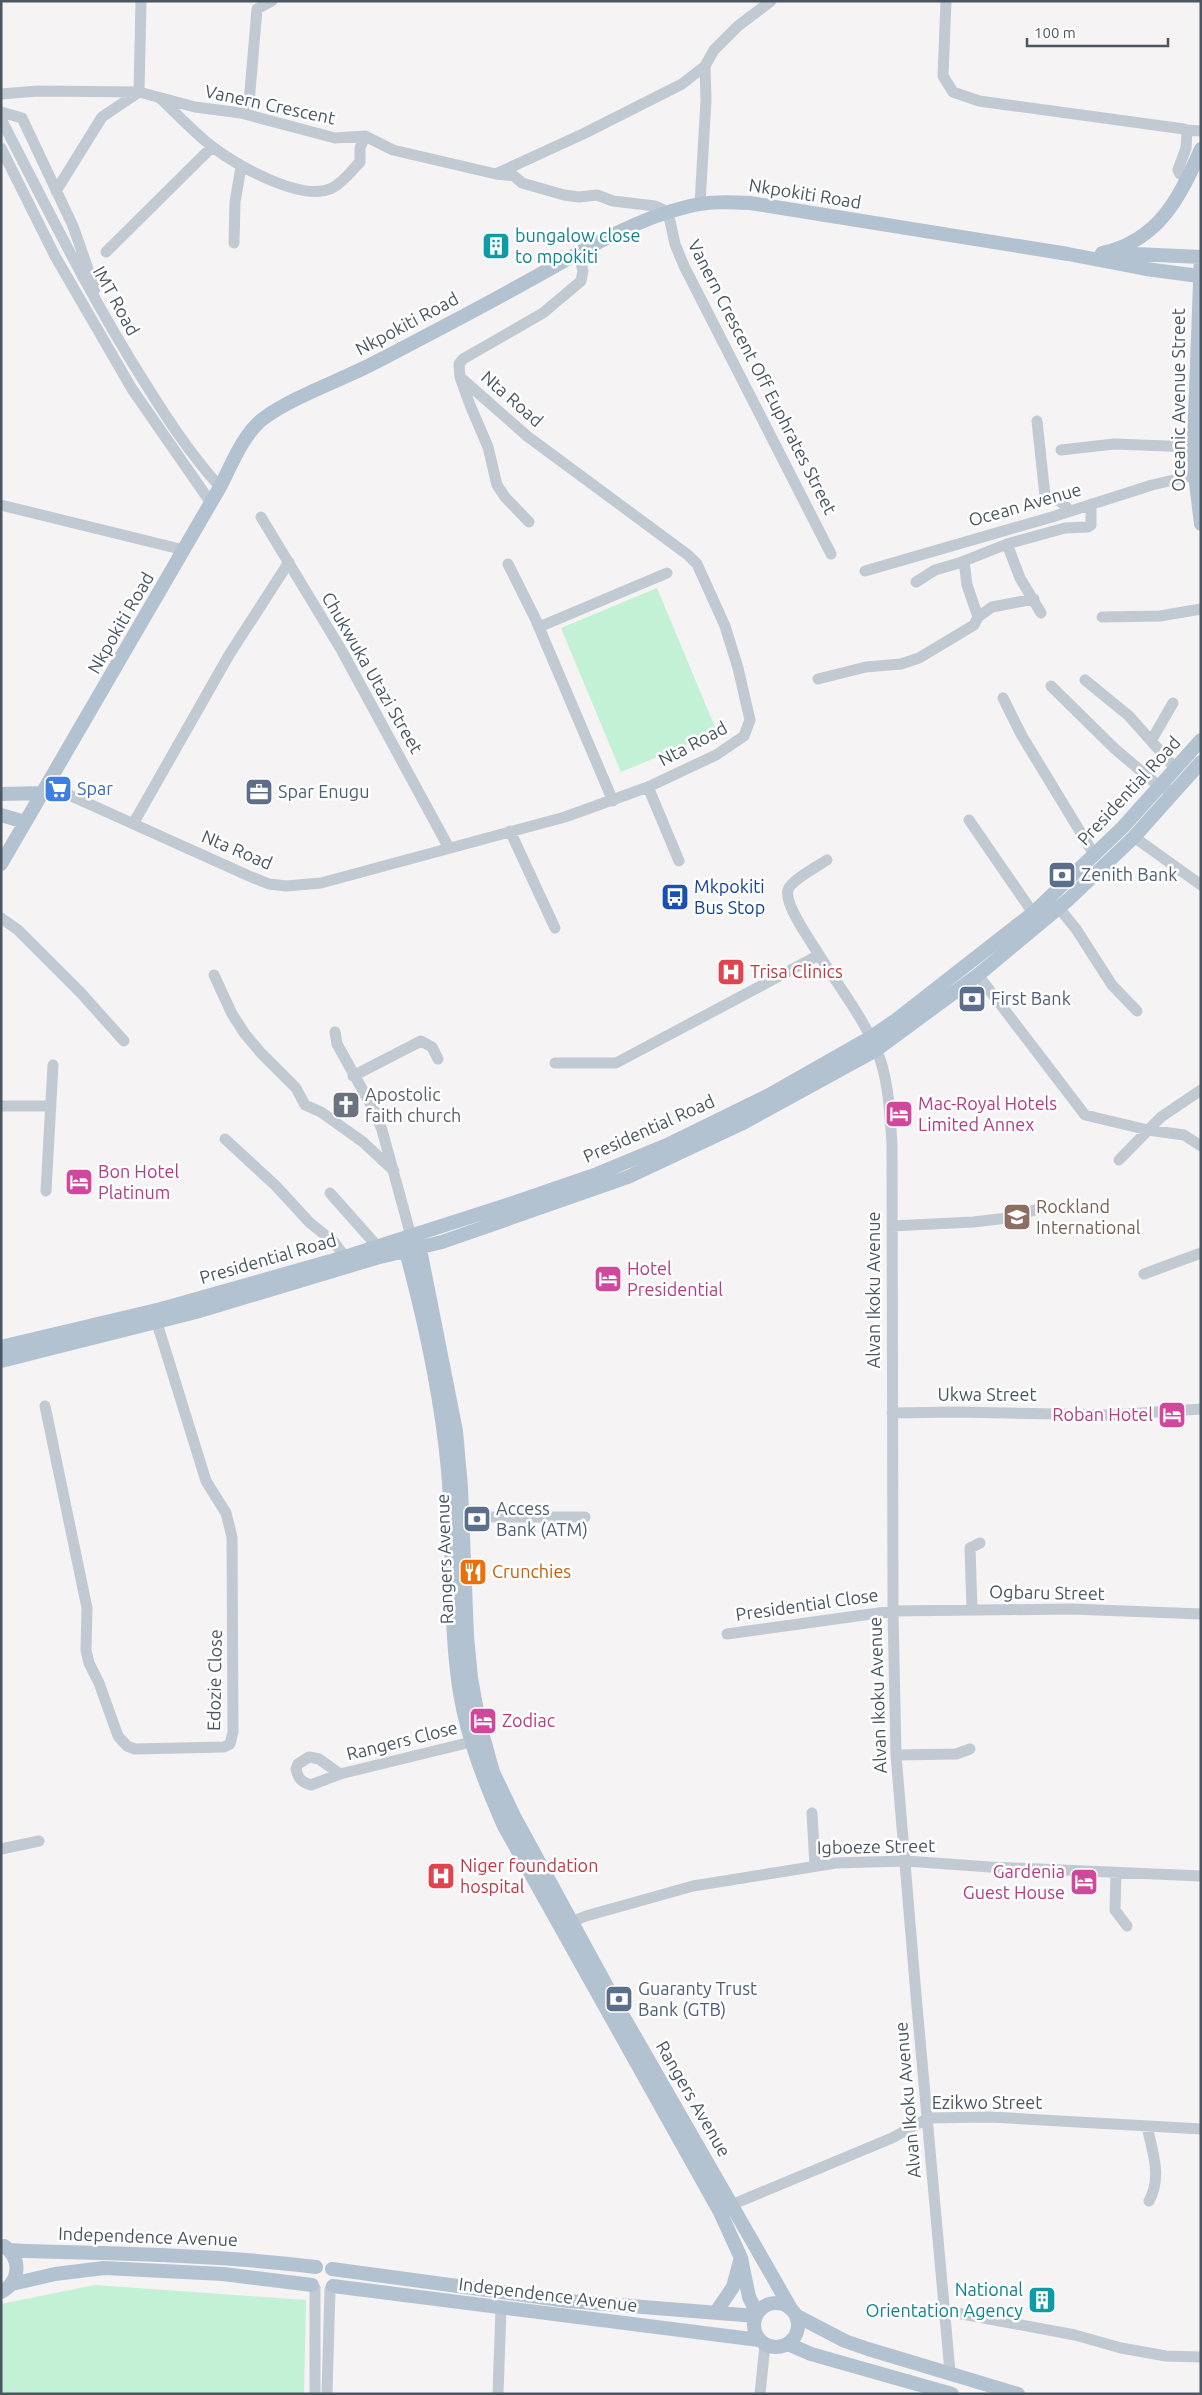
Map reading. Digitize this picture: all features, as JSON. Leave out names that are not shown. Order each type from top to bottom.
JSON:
[{"type":"main road","points":[[1102,253],[1131,243],[1151,231],[1175,201],[1201,149]]},
{"type":"main road","name":"Nkpokiti Road","points":[[1,864],[220,488],[243,443],[256,425],[265,417],[366,368],[578,252],[668,212],[700,204],[750,203],[1068,254]]},
{"type":"main road","points":[[1146,269],[1151,231]]},
{"type":"main road","points":[[1068,254],[1102,253],[1201,257]]},
{"type":"main road","points":[[1068,254],[1146,269],[1200,268]]},
{"type":"main road","name":"Oceanic Avenue Street","points":[[1201,257],[1198,409],[1194,447],[1195,475],[1201,524]]},
{"type":"main road","name":"Presidential Road","points":[[1,1347],[253,1289],[411,1241],[597,1174],[667,1145],[873,1043],[1059,908],[1115,846],[1160,787],[1201,740]]},
{"type":"main road","name":"Presidential Road","points":[[411,1241],[442,1242],[628,1177],[741,1124],[873,1043],[978,974],[989,957],[1033,913],[1095,856],[1134,836],[1201,762]]},
{"type":"main road","points":[[1,794],[45,789]]},
{"type":"main road","points":[[1,815],[25,822]]},
{"type":"main road","points":[[411,1241],[420,1274]]},
{"type":"main road","points":[[420,1274],[427,1255],[442,1242]]},
{"type":"main road","points":[[376,1252],[394,1258],[420,1274]]},
{"type":"main road","name":"Presidential Road","points":[[1,1361],[157,1323],[345,1257],[376,1252]]},
{"type":"main road","name":"Rangers Avenue","points":[[420,1274],[456,1431],[463,1517],[467,1628],[471,1678],[485,1746],[496,1780],[566,1924],[720,2212],[741,2258],[748,2297],[756,2315]]},
{"type":"main road","name":"Rangers Avenue","points":[[420,1274],[445,1438],[449,1483],[455,1648],[460,1693],[471,1742],[482,1773],[504,1826],[566,1924],[793,2311]]},
{"type":"main road","points":[[4,2245],[16,2263],[15,2278],[6,2288]]},
{"type":"main road","name":"Independence Avenue","points":[[4,2245],[41,2253],[167,2255],[238,2259],[316,2267]]},
{"type":"main road","points":[[716,2312],[732,2287],[741,2258]]},
{"type":"main road","points":[[324,2265],[332,2269],[336,2275],[331,2287],[322,2291],[313,2287],[310,2275],[316,2267],[324,2265]]},
{"type":"main road","name":"Independence Avenue","points":[[6,2288],[56,2274],[104,2268],[223,2274],[313,2287]]},
{"type":"main road","name":"Independence Avenue","points":[[332,2269],[568,2301],[756,2315]]},
{"type":"main road","name":"Independence Avenue","points":[[331,2287],[762,2342]]},
{"type":"main road","points":[[793,2311],[798,2332],[788,2344],[776,2348],[762,2342],[754,2328],[756,2315],[762,2307],[776,2302],[793,2311],[820,2329],[860,2347],[950,2372],[1018,2394]]},
{"type":"main road","points":[[788,2344],[811,2354],[952,2394]]},
{"type":"street","points":[[56,191],[102,117],[139,92],[141,1]]},
{"type":"street","points":[[248,115],[257,9],[272,1]]},
{"type":"street","points":[[496,174],[682,84],[705,66],[714,50],[738,26],[771,1]]},
{"type":"street","points":[[946,1],[943,76],[948,88],[956,94],[979,101],[1201,131]]},
{"type":"street","points":[[700,204],[706,100],[705,66]]},
{"type":"street","name":"Vanern Crescent","points":[[1,94],[38,90],[139,92],[195,107],[248,115],[335,138],[365,136]]},
{"type":"street","points":[[159,97],[212,147],[241,167],[298,189],[321,191],[339,184],[360,162],[360,148],[365,136],[393,150],[496,174],[514,176],[522,183],[564,195],[597,195],[612,201],[655,206],[668,212]]},
{"type":"street","points":[[1,112],[22,118],[85,257],[101,309]]},
{"type":"street","name":"IMT Road","points":[[1,119],[101,309],[177,434],[220,488]]},
{"type":"street","points":[[1186,130],[1186,148],[1178,170],[1180,174],[1187,178]]},
{"type":"street","points":[[106,252],[212,147]]},
{"type":"street","name":"IMT Road","points":[[1,148],[55,256],[122,372],[162,434],[211,503]]},
{"type":"street","points":[[234,243],[235,202],[241,167]]},
{"type":"street","name":"Vanern Crescent Off Euphrates Street","points":[[668,212],[675,244],[684,266],[832,554]]},
{"type":"street","name":"Nta Road","points":[[45,789],[133,824],[249,876],[269,884],[286,886],[338,879],[565,817],[648,787],[716,754],[744,736],[749,728],[750,720],[738,668],[725,626],[697,564],[688,555],[527,436],[460,377],[459,364],[463,359],[543,313],[581,281],[583,270],[578,252]]},
{"type":"street","points":[[460,377],[488,447],[497,485],[505,497],[529,522]]},
{"type":"street","points":[[1037,421],[1045,496],[1060,501],[1070,511]]},
{"type":"street","points":[[1061,450],[1114,444],[1194,447]]},
{"type":"street","name":"Ocean Avenue","points":[[865,570],[1070,511],[1152,485],[1195,475]]},
{"type":"street","points":[[916,582],[936,570],[1007,544],[1065,528],[1088,527],[1091,524],[1091,504]]},
{"type":"street","points":[[1,505],[184,550]]},
{"type":"street","name":"Chukwuka Utazi Street","points":[[261,517],[387,732],[449,848]]},
{"type":"street","points":[[1007,544],[1020,578],[1041,613]]},
{"type":"street","points":[[964,561],[967,585],[978,617]]},
{"type":"street","points":[[133,824],[229,655],[289,562]]},
{"type":"street","points":[[508,564],[539,627],[612,801]]},
{"type":"street","points":[[539,627],[667,573]]},
{"type":"street","points":[[818,679],[866,667],[901,664],[919,658],[974,625],[978,617],[992,607],[1034,599]]},
{"type":"street","points":[[1102,617],[1160,616],[1201,609]]},
{"type":"street","points":[[1085,680],[1129,716],[1176,769]]},
{"type":"street","points":[[1051,686],[1115,749],[1160,787],[1175,791]]},
{"type":"street","points":[[1003,698],[1022,736],[1095,856]]},
{"type":"street","points":[[1151,741],[1173,704]]},
{"type":"street","points":[[648,787],[678,861]]},
{"type":"street","points":[[969,820],[1033,913]]},
{"type":"street","points":[[510,831],[555,928]]},
{"type":"street","points":[[1134,836],[1201,885]]},
{"type":"street","name":"Alvan Ikoku Avenue","points":[[826,860],[792,883],[788,890],[790,906],[873,1043],[885,1080],[890,1116],[893,1610],[896,1755],[950,2372]]},
{"type":"street","points":[[1059,908],[1076,929],[1112,985],[1137,1011]]},
{"type":"street","points":[[1,918],[18,930],[80,992],[124,1041]]},
{"type":"street","points":[[555,1064],[616,1064],[819,956]]},
{"type":"street","points":[[978,974],[1085,1116],[1148,1130],[1184,1135],[1201,1146]]},
{"type":"street","points":[[214,975],[232,1014],[245,1034],[296,1088],[305,1105],[321,1112],[363,1142],[394,1171]]},
{"type":"street","points":[[336,1038],[353,1076],[376,1114],[394,1171],[400,1203],[411,1241]]},
{"type":"street","points":[[353,1076],[418,1041],[426,1042],[432,1047],[438,1059]]},
{"type":"street","points":[[46,1191],[53,1065]]},
{"type":"street","points":[[1119,1160],[1162,1117],[1201,1090]]},
{"type":"street","points":[[1,1106],[51,1106]]},
{"type":"street","points":[[225,1139],[276,1186],[310,1223],[334,1242],[345,1257]]},
{"type":"street","points":[[330,1193],[376,1252]]},
{"type":"street","points":[[892,1226],[1008,1218],[1044,1207]]},
{"type":"street","points":[[1144,1274],[1201,1253]]},
{"type":"street","name":"Edozie Close","points":[[45,1406],[87,1608],[86,1650],[89,1663],[99,1683],[118,1736],[127,1746],[135,1749],[224,1748],[230,1744],[233,1732],[232,1537],[226,1513],[206,1481],[157,1323]]},
{"type":"street","name":"Ukwa Street","points":[[892,1413],[958,1412],[1111,1415],[1201,1409]]},
{"type":"street","points":[[463,1517],[585,1517]]},
{"type":"street","points":[[972,1609],[970,1548],[980,1543]]},
{"type":"street","name":"Ogbaru Street","points":[[893,1610],[1072,1609],[1201,1614]]},
{"type":"street","name":"Presidential Close","points":[[727,1634],[893,1610]]},
{"type":"street","name":"Rangers Close","points":[[340,1774],[471,1742]]},
{"type":"street","points":[[896,1755],[956,1754],[970,1749]]},
{"type":"street","points":[[812,1813],[815,1866]]},
{"type":"street","points":[[1,1850],[39,1841]]},
{"type":"street","name":"Igboeze Street","points":[[566,1924],[684,1888],[815,1866],[906,1860],[1116,1873],[1201,1876]]},
{"type":"street","points":[[1116,1873],[1115,1910],[1127,1926]]},
{"type":"street","name":"Ezikwo Street","points":[[731,2205],[892,2138],[928,2118],[991,2117],[1201,2129]]},
{"type":"street","points":[[1147,2127],[1157,2174],[1156,2185],[1149,2201]]},
{"type":"street","points":[[313,2287],[315,2394]]},
{"type":"street","points":[[327,2394],[331,2287]]},
{"type":"street","points":[[498,2394],[501,2308]]},
{"type":"street","points":[[946,2310],[1075,2335],[1121,2348],[1166,2356],[1201,2358]]},
{"type":"street","points":[[760,2394],[762,2342]]},
{"type":"green space","points":[[657,588],[717,732],[621,772],[561,628]]},
{"type":"green space","points":[[95,2285],[306,2300],[304,2394],[1,2394],[1,2304]]},
{"type":"place","name":"bungalow close to mpokiti","points":[[496,246]]},
{"type":"place","name":"Spar","points":[[58,789]]},
{"type":"place","name":"Spar Enugu","points":[[259,792]]},
{"type":"place","name":"Zenith Bank","points":[[1062,875]]},
{"type":"place","name":"Mkpokiti Bus Stop","points":[[675,897]]},
{"type":"place","name":"Trisa Clinics","points":[[731,972]]},
{"type":"place","name":"First Bank","points":[[972,999]]},
{"type":"place","name":"Apostolic faith church","points":[[346,1105]]},
{"type":"place","name":"Mac-Royal Hotels Limited Annex","points":[[899,1114]]},
{"type":"place","name":"Bon Hotel Platinum","points":[[79,1182]]},
{"type":"place","name":"Rockland International","points":[[1017,1217]]},
{"type":"place","name":"Hotel Presidential","points":[[608,1279]]},
{"type":"place","name":"Roban Hotel","points":[[1172,1415]]},
{"type":"place","name":"Access Bank (ATM)","points":[[477,1519]]},
{"type":"place","name":"Crunchies","points":[[473,1572]]},
{"type":"place","name":"Zodiac","points":[[483,1721]]},
{"type":"place","name":"Niger foundation hospital","points":[[441,1876]]},
{"type":"place","name":"Gardenia Guest House","points":[[1084,1882]]},
{"type":"place","name":"Guaranty Trust Bank (GTB)","points":[[619,1999]]},
{"type":"place","name":"National Orientation Agency","points":[[1042,2300]]}]
